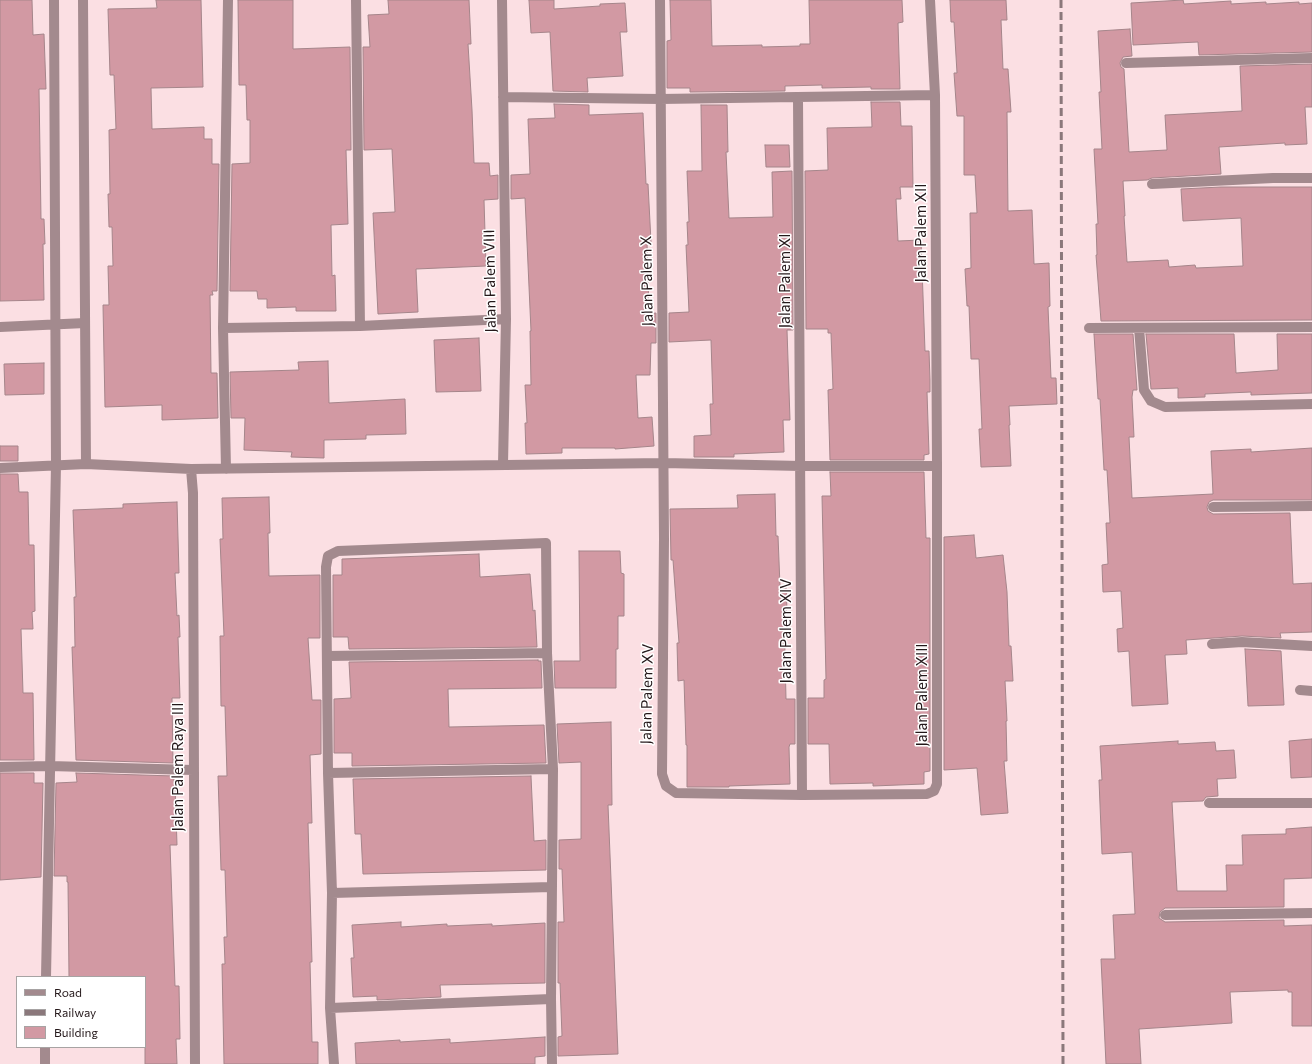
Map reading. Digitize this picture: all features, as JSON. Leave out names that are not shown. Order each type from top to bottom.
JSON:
[{"type":"street","points":[[46,976],[56,465],[54,0]]},
{"type":"street","points":[[83,0],[86,464]]},
{"type":"street","points":[[226,469],[222,328],[228,0]]},
{"type":"street","points":[[356,0],[360,326]]},
{"type":"street","name":"Jalan Palem VIII","points":[[502,0],[502,97],[506,319],[503,464]]},
{"type":"street","name":"Jalan Palem X","points":[[660,0],[664,463]]},
{"type":"street","name":"Jalan Palem XII","points":[[930,0],[935,95],[937,466]]},
{"type":"street","points":[[1126,63],[1312,58]]},
{"type":"street","points":[[502,97],[660,99],[935,95]]},
{"type":"street","name":"Jalan Palem XI","points":[[798,97],[801,466]]},
{"type":"street","points":[[1152,184],[1272,178],[1312,178]]},
{"type":"street","points":[[222,328],[360,326],[506,319]]},
{"type":"street","points":[[0,327],[85,323]]},
{"type":"street","points":[[1088,328],[1312,327]]},
{"type":"street","points":[[1139,328],[1144,390],[1151,401],[1165,407],[1312,404]]},
{"type":"street","points":[[0,468],[86,464],[191,469],[664,463],[801,466],[937,466]]},
{"type":"street","name":"Jalan Palem XV","points":[[664,463],[662,774],[666,786],[676,793],[802,795]]},
{"type":"street","name":"Jalan Palem XIV","points":[[801,466],[802,795]]},
{"type":"street","name":"Jalan Palem XIII","points":[[802,795],[927,794],[934,790],[937,784],[937,466]]},
{"type":"street","name":"Jalan Palem Raya III","points":[[191,469],[193,493],[195,1064]]},
{"type":"street","points":[[1213,507],[1312,506]]},
{"type":"street","points":[[334,1064],[330,1008],[332,893],[328,773],[326,567],[328,556],[338,551],[547,543],[547,653],[553,769],[551,887],[552,1064]]},
{"type":"street","points":[[1212,644],[1242,642],[1312,646]]},
{"type":"street","points":[[327,656],[547,653]]},
{"type":"street","points":[[1300,690],[1312,691]]},
{"type":"street","points":[[0,767],[50,766],[193,770]]},
{"type":"street","points":[[328,773],[553,769]]},
{"type":"street","points":[[1209,803],[1312,803]]},
{"type":"street","points":[[332,893],[551,887]]},
{"type":"street","points":[[1165,916],[1312,913]]},
{"type":"street","points":[[330,1008],[551,999]]},
{"type":"street","points":[[45,1064],[46,1048]]},
{"type":"building","points":[[0,0],[32,0],[33,35],[44,34],[46,89],[39,89],[41,219],[44,219],[45,244],[43,244],[44,300],[0,301]]},
{"type":"building","points":[[156,0],[201,0],[203,87],[151,88],[152,129],[204,127],[204,139],[212,139],[212,164],[219,164],[217,291],[212,291],[213,295],[210,295],[211,373],[217,373],[218,418],[162,420],[162,405],[105,407],[103,305],[109,305],[108,266],[113,266],[112,227],[109,227],[108,194],[110,194],[109,130],[116,129],[114,75],[110,75],[108,9],[157,8]]},
{"type":"building","points":[[238,0],[293,0],[293,49],[350,47],[351,150],[346,150],[348,224],[331,225],[332,276],[335,275],[336,311],[296,311],[296,307],[267,308],[267,299],[258,299],[257,291],[230,291],[232,164],[250,163],[250,120],[247,120],[246,85],[239,85]]},
{"type":"building","points":[[388,0],[469,0],[471,44],[468,44],[474,163],[489,163],[490,176],[498,175],[498,199],[484,200],[486,266],[416,269],[418,312],[378,314],[373,213],[395,212],[392,149],[364,150],[363,47],[370,47],[368,15],[389,14]]},
{"type":"building","points":[[529,0],[554,0],[554,9],[625,3],[627,32],[620,32],[623,76],[587,78],[588,92],[553,91],[550,32],[531,33]]},
{"type":"building","points":[[670,0],[711,0],[712,46],[762,45],[762,47],[800,46],[800,44],[810,44],[809,0],[902,0],[903,22],[898,23],[900,89],[871,89],[871,87],[822,88],[822,85],[785,86],[785,91],[690,92],[690,88],[667,88],[667,41],[671,40]]},
{"type":"building","points":[[950,0],[1006,0],[1007,20],[1001,20],[1003,69],[1008,69],[1011,112],[1007,112],[1008,211],[1032,210],[1034,264],[1049,263],[1050,306],[1048,307],[1051,378],[1056,378],[1057,404],[1009,406],[1011,466],[981,467],[979,429],[982,429],[979,359],[971,359],[969,306],[967,306],[965,269],[971,268],[970,213],[977,213],[975,175],[964,175],[964,116],[957,116],[954,73],[957,73],[954,22],[951,22]]},
{"type":"building","points":[[1183,0],[1184,4],[1231,1],[1231,4],[1266,2],[1266,4],[1299,2],[1299,4],[1312,3],[1312,52],[1199,55],[1198,42],[1133,45],[1131,3]]},
{"type":"building","points":[[1130,29],[1132,56],[1123,57],[1120,63],[1121,67],[1124,69],[1129,152],[1167,150],[1165,115],[1242,111],[1240,66],[1312,64],[1312,107],[1305,107],[1307,144],[1285,145],[1285,143],[1219,147],[1221,174],[1123,181],[1127,262],[1168,260],[1169,267],[1195,265],[1196,268],[1243,266],[1241,218],[1183,221],[1181,189],[1221,187],[1312,187],[1312,320],[1101,321],[1096,255],[1096,224],[1098,224],[1094,149],[1102,149],[1098,31]]},
{"type":"building","points":[[871,102],[900,102],[901,126],[912,126],[913,187],[900,187],[901,199],[896,199],[898,241],[921,240],[925,351],[929,351],[930,380],[930,392],[927,392],[929,454],[924,455],[924,460],[830,460],[828,390],[833,389],[831,333],[828,333],[828,329],[806,329],[805,171],[828,170],[827,128],[872,127]]},
{"type":"building","points":[[554,104],[589,105],[589,115],[643,113],[646,184],[648,184],[651,242],[647,242],[649,314],[656,313],[656,343],[651,343],[650,375],[636,375],[638,418],[652,417],[654,446],[615,449],[562,448],[562,453],[526,454],[525,423],[527,423],[525,385],[531,385],[531,331],[525,198],[511,199],[511,175],[530,174],[528,119],[555,118]]},
{"type":"building","points":[[701,105],[727,105],[728,152],[726,152],[729,218],[773,217],[772,172],[792,171],[793,330],[787,330],[790,420],[783,420],[784,452],[734,454],[734,457],[694,457],[694,436],[711,435],[710,404],[713,404],[711,340],[669,342],[669,313],[689,312],[686,245],[688,245],[687,222],[689,222],[687,171],[702,171]]},
{"type":"building","points":[[765,145],[789,145],[790,167],[766,167]]},
{"type":"building","points":[[1094,334],[1133,334],[1137,390],[1133,390],[1132,397],[1134,437],[1129,437],[1132,498],[1213,494],[1211,451],[1251,449],[1251,452],[1312,448],[1312,500],[1213,500],[1209,502],[1207,507],[1208,511],[1213,514],[1290,513],[1293,584],[1312,583],[1312,632],[1280,633],[1281,638],[1242,636],[1186,640],[1187,654],[1165,655],[1168,704],[1132,706],[1129,651],[1118,652],[1117,629],[1123,628],[1121,591],[1103,592],[1102,565],[1108,564],[1106,523],[1110,523],[1107,470],[1104,470],[1100,399],[1098,399]]},
{"type":"building","points":[[1146,334],[1234,334],[1236,373],[1278,370],[1277,334],[1312,334],[1312,393],[1251,395],[1251,392],[1205,394],[1205,397],[1178,398],[1178,388],[1151,389]]},
{"type":"building","points":[[479,338],[481,391],[436,392],[434,340]]},
{"type":"building","points":[[328,361],[329,403],[405,399],[406,434],[366,435],[366,439],[324,440],[324,458],[291,457],[292,452],[244,450],[245,418],[231,418],[230,372],[299,370],[298,362]]},
{"type":"building","points":[[44,363],[44,394],[5,395],[4,364]]},
{"type":"building","points":[[0,446],[18,446],[18,461],[0,461]]},
{"type":"building","points":[[830,472],[924,472],[926,538],[930,538],[930,771],[924,772],[924,784],[873,786],[873,783],[830,784],[829,744],[808,744],[808,698],[824,698],[824,680],[826,679],[822,496],[831,496]]},
{"type":"building","points":[[0,474],[18,474],[19,492],[28,492],[29,545],[34,545],[35,611],[32,612],[33,629],[21,629],[23,693],[33,693],[34,760],[0,760]]},
{"type":"building","points":[[775,494],[776,536],[778,536],[780,586],[786,586],[787,610],[784,611],[786,699],[795,699],[795,744],[790,744],[789,747],[790,784],[729,787],[687,787],[684,680],[678,681],[677,643],[679,643],[673,560],[671,560],[670,509],[738,508],[737,495]]},
{"type":"building","points":[[269,497],[269,576],[320,575],[320,638],[308,638],[312,700],[321,700],[321,754],[310,755],[312,823],[308,823],[312,962],[310,962],[312,1042],[318,1042],[318,1064],[224,1064],[222,964],[225,964],[224,937],[227,937],[225,870],[221,870],[218,776],[227,776],[225,706],[221,706],[220,636],[224,636],[220,539],[223,539],[222,498]]},
{"type":"building","points":[[177,502],[179,573],[175,573],[177,616],[179,615],[180,637],[178,637],[180,698],[172,698],[173,763],[76,760],[72,647],[75,647],[74,597],[76,597],[73,510],[123,508],[123,504]]},
{"type":"building","points":[[974,535],[976,558],[1003,555],[1007,592],[1009,646],[1011,646],[1013,681],[1005,681],[1007,761],[1004,761],[1008,813],[981,815],[977,768],[944,770],[944,537]]},
{"type":"building","points":[[579,551],[620,551],[621,573],[624,574],[624,616],[618,616],[616,688],[555,688],[554,661],[580,661]]},
{"type":"building","points":[[479,554],[480,577],[530,574],[533,611],[535,610],[537,647],[349,649],[348,637],[333,637],[333,575],[342,575],[342,559]]},
{"type":"building","points":[[1245,649],[1281,651],[1284,705],[1248,706]]},
{"type":"building","points":[[541,661],[542,688],[448,689],[449,727],[544,725],[546,763],[352,766],[352,753],[334,753],[334,699],[351,698],[349,662]]},
{"type":"building","points":[[611,722],[612,805],[608,805],[618,1054],[558,1056],[558,1037],[562,1036],[560,983],[558,983],[558,922],[564,922],[562,869],[559,869],[559,840],[581,839],[581,762],[559,763],[557,724]]},
{"type":"building","points":[[1312,739],[1312,777],[1291,778],[1289,741]]},
{"type":"building","points":[[1178,741],[1178,744],[1215,742],[1216,751],[1234,750],[1236,778],[1217,779],[1218,796],[1206,797],[1203,801],[1172,802],[1177,891],[1227,891],[1226,865],[1243,865],[1242,835],[1286,834],[1286,829],[1312,827],[1312,878],[1284,879],[1284,907],[1165,908],[1160,912],[1159,918],[1165,922],[1284,920],[1284,926],[1312,925],[1312,1026],[1292,1026],[1292,992],[1288,992],[1288,990],[1230,992],[1232,1023],[1139,1029],[1141,1064],[1106,1064],[1101,959],[1115,959],[1113,915],[1135,914],[1132,852],[1102,854],[1099,780],[1102,780],[1100,746]]},
{"type":"building","points":[[0,773],[34,773],[34,783],[43,783],[41,877],[0,880]]},
{"type":"building","points":[[76,773],[174,776],[177,845],[170,845],[175,986],[179,986],[180,1039],[176,1039],[177,1064],[145,1064],[146,976],[69,976],[68,882],[67,876],[54,876],[56,783],[77,782]]},
{"type":"building","points":[[531,776],[534,841],[546,840],[546,870],[363,874],[361,834],[355,834],[353,779]]},
{"type":"building","points":[[401,922],[401,927],[447,924],[447,926],[492,924],[492,926],[545,923],[545,983],[440,985],[441,997],[377,1000],[377,996],[353,997],[351,958],[354,958],[352,925]]},
{"type":"building","points":[[545,1037],[545,1056],[535,1057],[535,1064],[356,1064],[355,1043],[450,1039],[450,1043]]},
{"type":"railway","points":[[1061,0],[1063,1064]]}]
